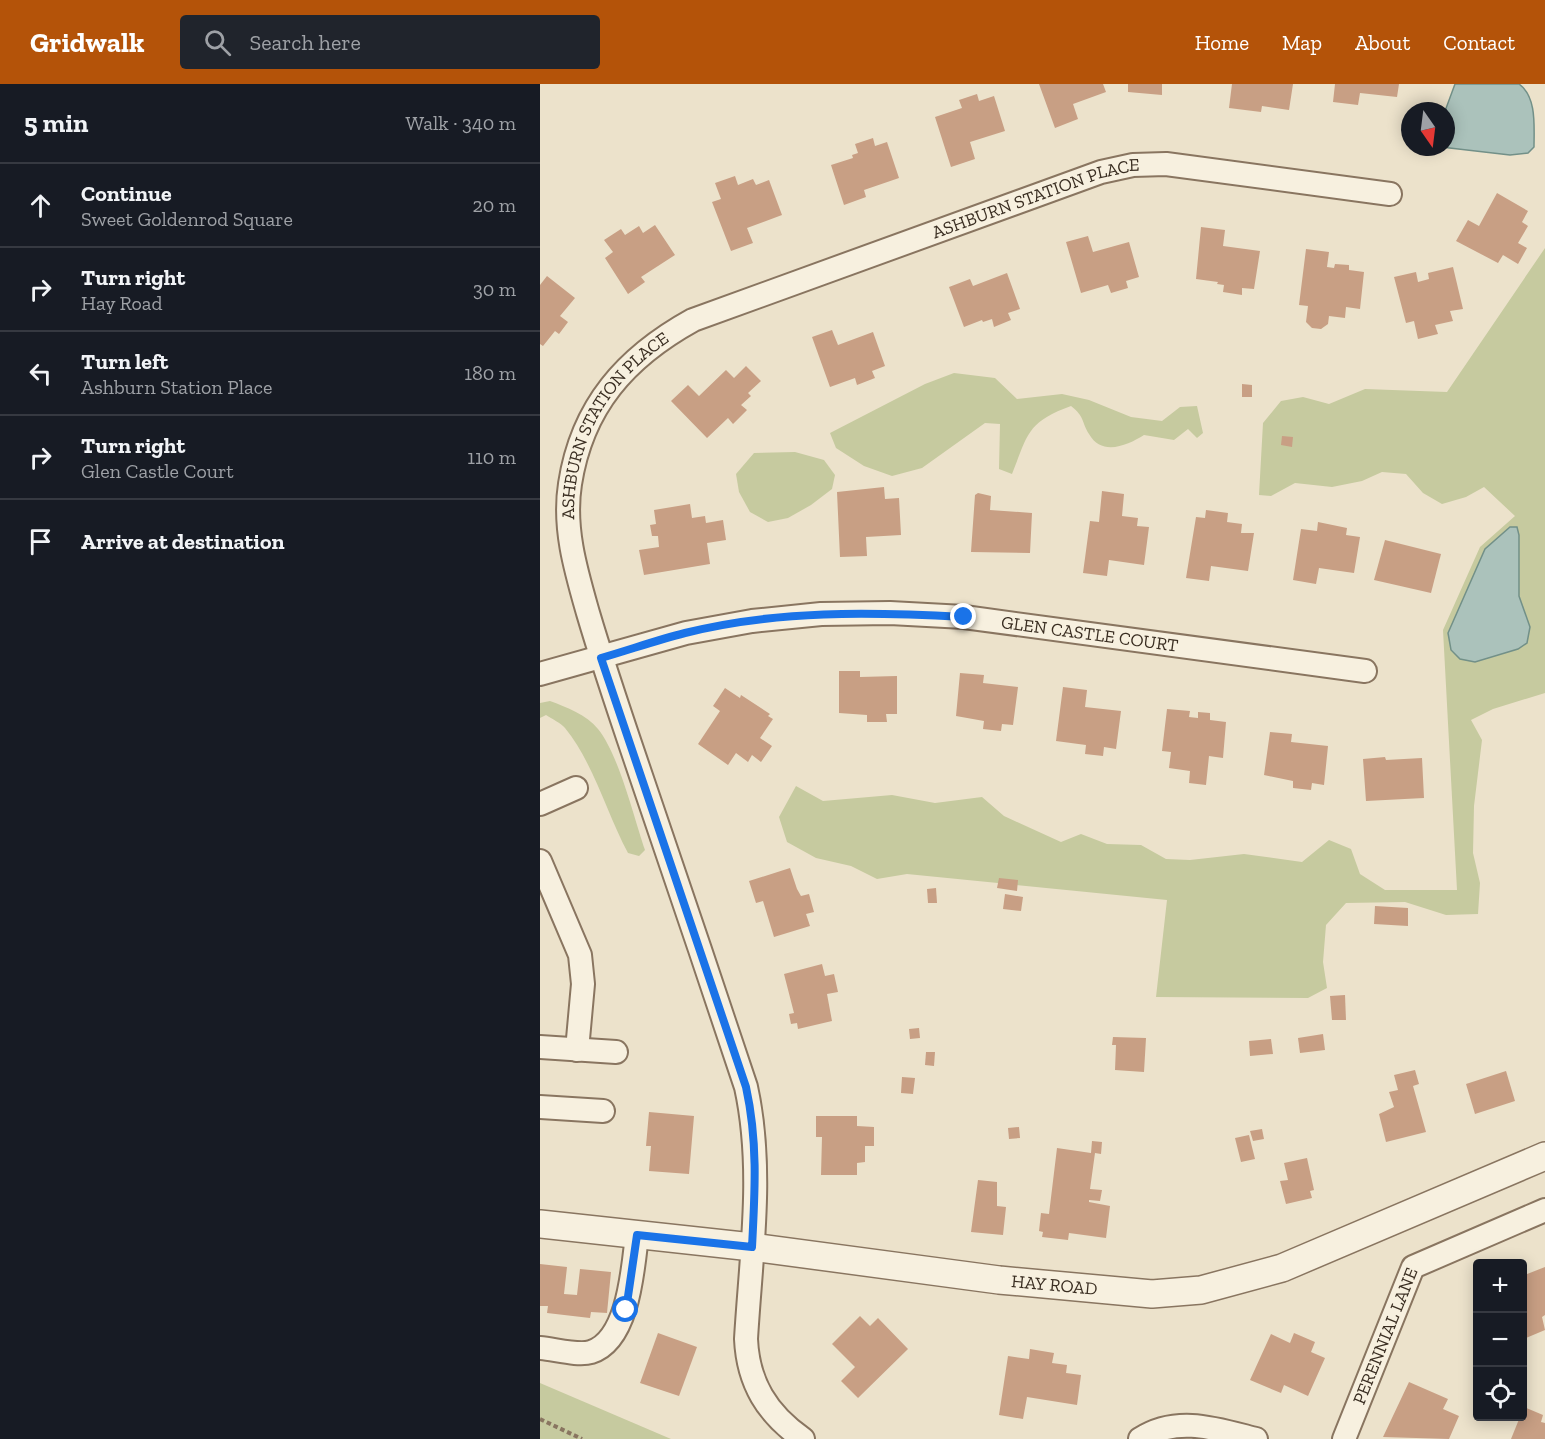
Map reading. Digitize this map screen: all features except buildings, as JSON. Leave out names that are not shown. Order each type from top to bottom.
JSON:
[{"type":"street","name":"ASHBURN STATION PLACE","points":[[804,1439],[786,1427],[768,1408],[755,1388],[747,1359],[746,1339],[756,1164],[754,1125],[746,1087],[601,658],[573,560],[568,525],[570,485],[577,452],[590,418],[608,389],[632,361],[660,338],[704,316],[1101,172],[1132,165],[1182,165],[1390,194]]},
{"type":"street","name":"GLEN CASTLE COURT","points":[[540,674],[686,633],[752,621],[821,614],[890,613],[964,617],[1365,671]]},
{"type":"street","points":[[540,804],[576,788]]},
{"type":"street","points":[[540,861],[580,955],[583,984],[577,1050]]},
{"type":"street","points":[[540,1047],[616,1052]]},
{"type":"street","points":[[540,1107],[603,1111]]},
{"type":"street","name":"HAY ROAD","points":[[540,1224],[752,1247],[1070,1287],[1152,1294],[1201,1290],[1282,1268],[1545,1156]]},
{"type":"street","name":"PERENNIAL LANE","points":[[1344,1439],[1413,1267],[1545,1210]]},
{"type":"street","points":[[540,1348],[589,1353],[603,1346],[626,1310],[637,1235]]},
{"type":"street","points":[[1140,1439],[1172,1426],[1200,1425],[1256,1439]]},
{"type":"path","points":[[540,1419],[582,1439]]},
{"type":"green space","points":[[1545,248],[1545,693],[1493,709],[1471,720],[1482,740],[1474,806],[1473,853],[1480,883],[1478,914],[1446,915],[1405,902],[1346,903],[1326,925],[1323,962],[1327,988],[1308,998],[1156,997],[1167,900],[907,874],[877,879],[851,866],[816,858],[787,842],[779,817],[796,786],[823,801],[892,795],[935,803],[982,797],[1004,816],[1061,842],[1081,834],[1107,844],[1141,845],[1166,859],[1190,860],[1244,854],[1302,862],[1329,840],[1351,849],[1360,874],[1385,890],[1457,890],[1443,630],[1480,547],[1515,516],[1484,487],[1466,497],[1442,504],[1423,493],[1406,474],[1382,472],[1362,481],[1332,487],[1295,483],[1271,496],[1259,495],[1263,423],[1281,401],[1303,397],[1329,404],[1365,389],[1447,392]]},
{"type":"green space","points":[[954,373],[995,378],[1017,399],[1062,394],[1089,400],[1131,417],[1162,421],[1180,407],[1197,406],[1203,433],[1197,438],[1188,429],[1174,440],[1144,435],[1123,445],[1108,447],[1094,441],[1081,416],[1071,406],[1037,424],[1026,439],[1012,474],[999,469],[1000,424],[985,423],[922,468],[892,476],[864,466],[836,448],[830,433],[925,384]]},
{"type":"green space","points":[[795,452],[824,460],[835,475],[832,489],[811,505],[788,518],[768,522],[750,512],[739,492],[736,474],[754,453]]},
{"type":"green space","points":[[550,701],[588,720],[606,740],[619,770],[645,850],[639,856],[628,853],[584,756],[565,728],[546,715],[540,718],[540,703]]},
{"type":"green space","points":[[540,1383],[671,1439],[540,1439]]},
{"type":"water","points":[[1455,84],[1519,84],[1529,96],[1532,104],[1534,147],[1528,153],[1510,155],[1455,149],[1455,102],[1448,102]]},
{"type":"water","points":[[1510,527],[1517,527],[1519,535],[1519,596],[1530,627],[1527,643],[1518,649],[1475,662],[1460,659],[1451,650],[1448,633],[1485,549]]},
{"type":"route","points":[[626,1310],[637,1235],[752,1247],[756,1164],[754,1125],[746,1087],[601,658],[686,633],[752,621],[821,614],[890,613],[964,617]]}]
